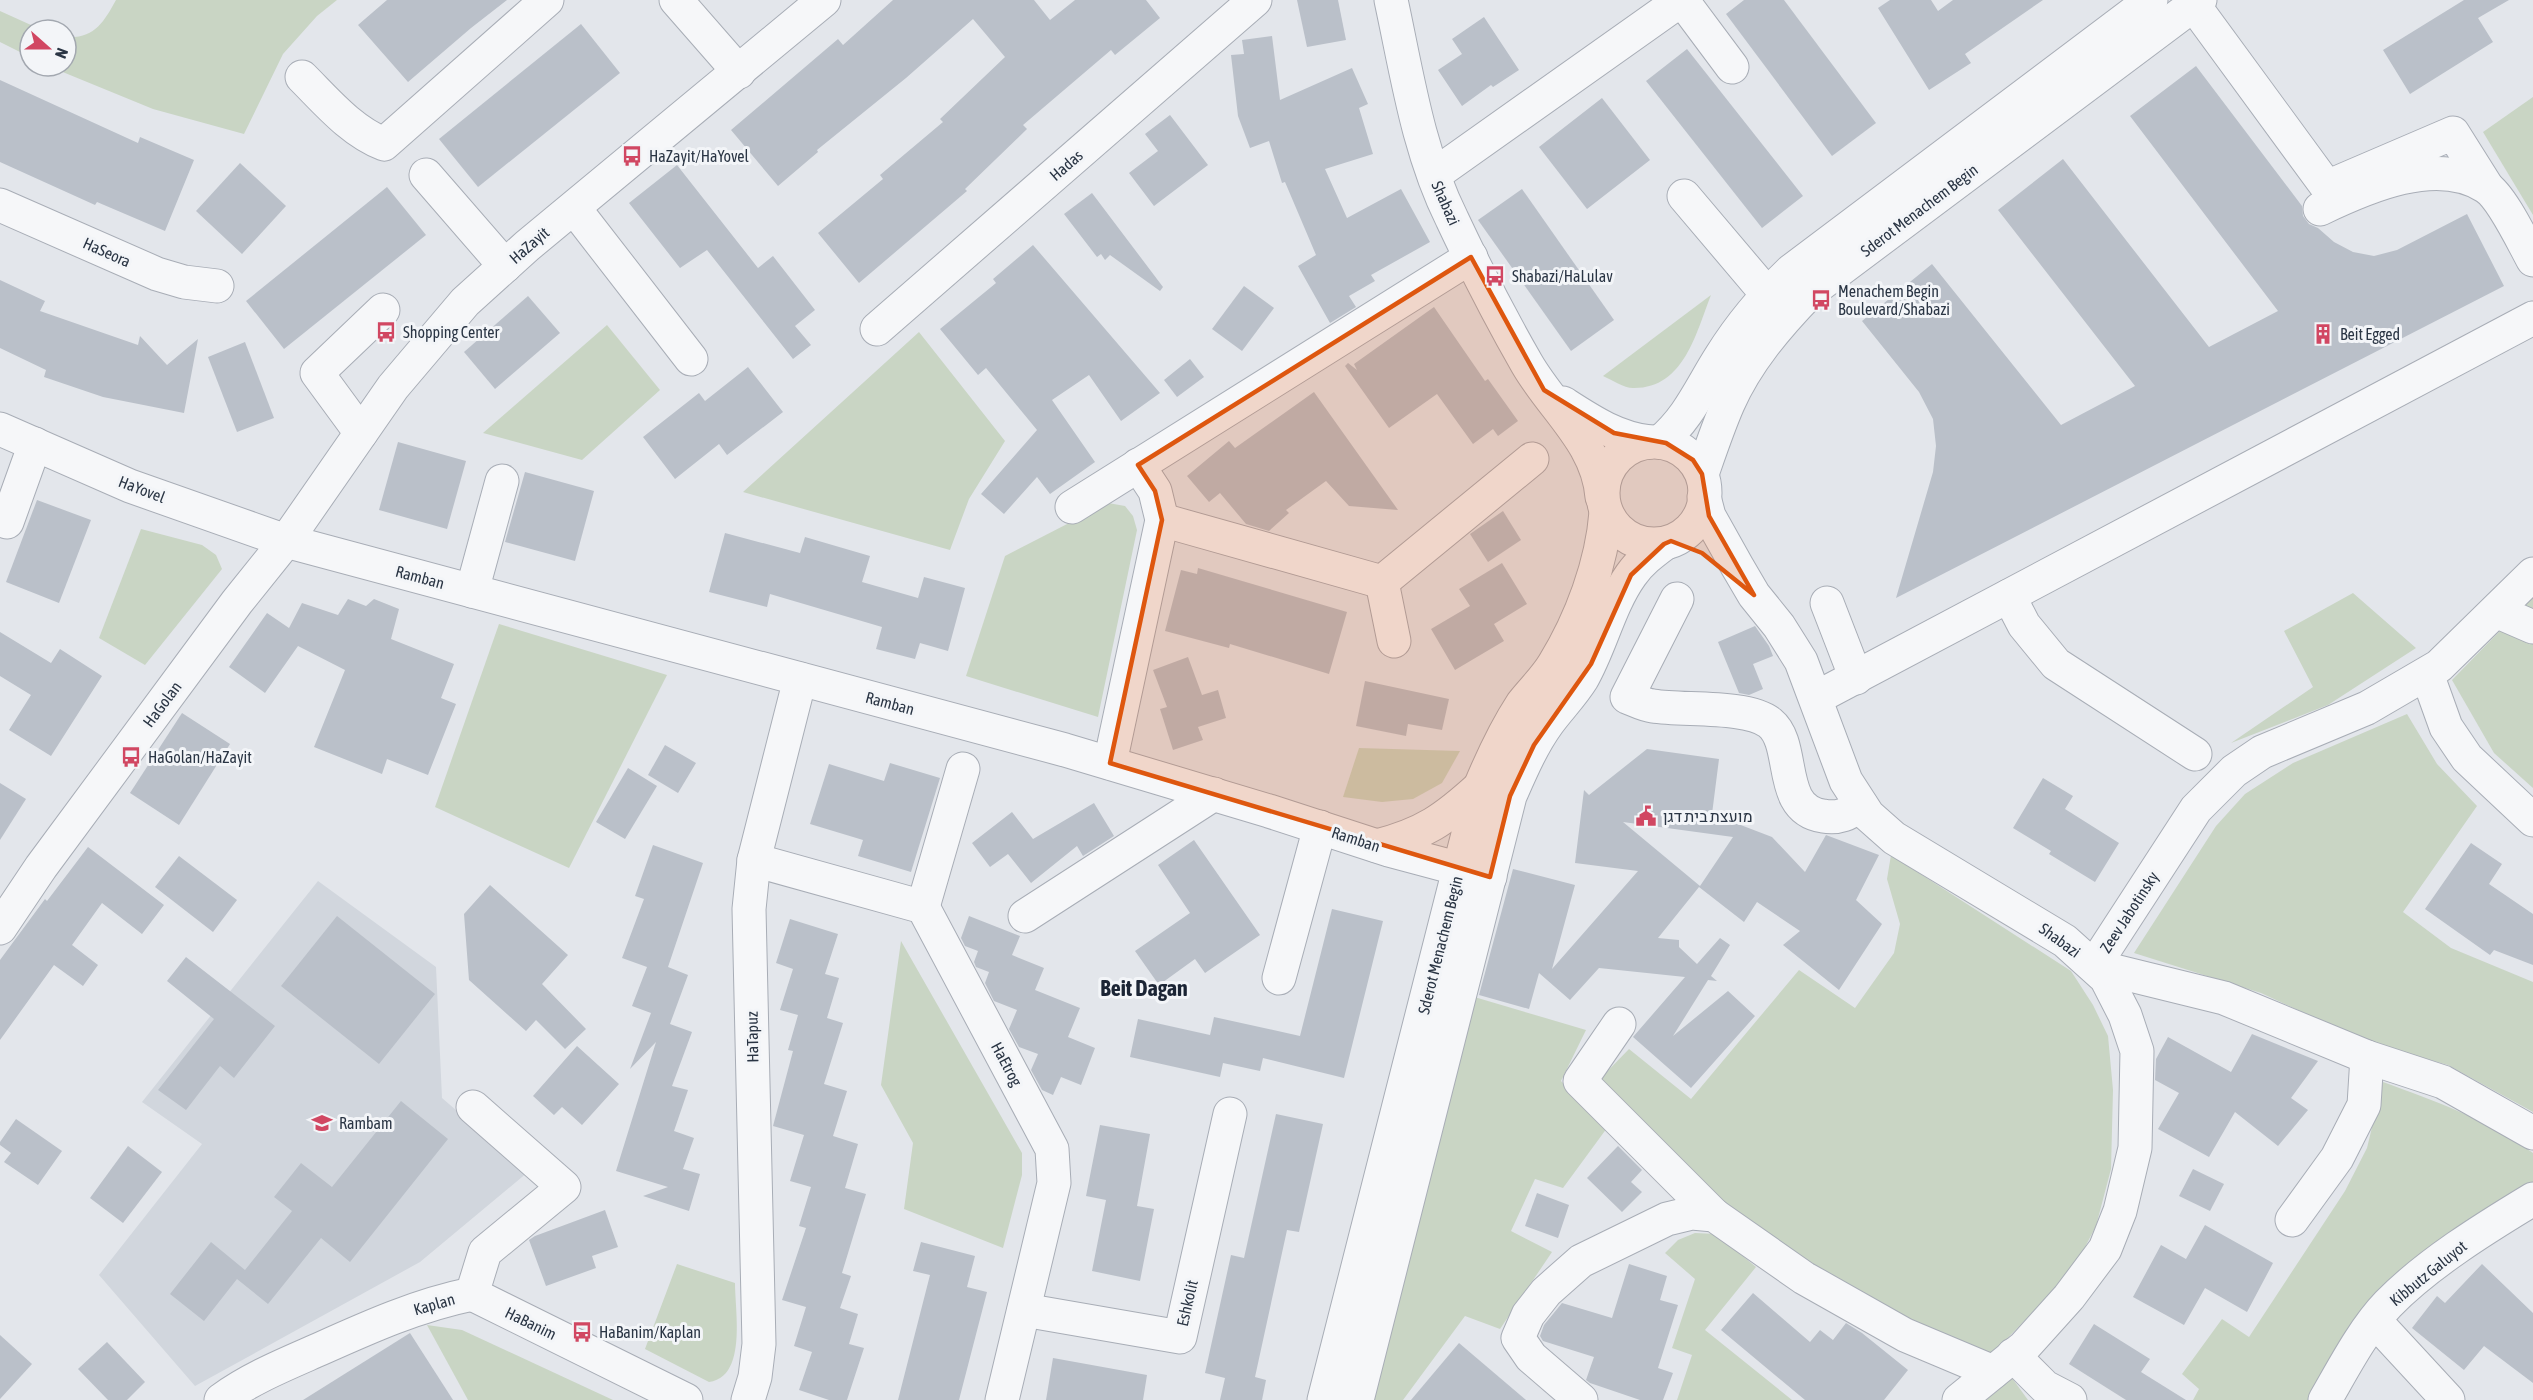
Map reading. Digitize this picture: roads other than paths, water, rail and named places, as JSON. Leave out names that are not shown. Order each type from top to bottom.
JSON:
[{"type":"street","points":[[302,78],[367,138],[384,144],[547,0]]},
{"type":"street","points":[[676,0],[739,72]]},
{"type":"street","name":"HaZayit","points":[[286,541],[393,387],[465,302],[824,0]]},
{"type":"street","name":"Hadas","points":[[877,329],[1255,0]]},
{"type":"street","name":"Shabazi","points":[[1391,0],[1425,154],[1450,216],[1527,364],[1584,444],[1598,472],[1604,505]]},
{"type":"street","points":[[1434,175],[1681,0],[1732,67]]},
{"type":"street","name":"Sderot Menachem Begin","points":[[1655,442],[1675,430],[1691,409],[1719,358],[1742,324],[1791,270],[1824,243],[2151,0]]},
{"type":"street","points":[[2194,2],[2327,187],[2453,133],[2487,187],[2504,209],[2533,260]]},
{"type":"street","name":"Sderot Menachem Begin","points":[[1703,485],[1728,403],[1744,374],[1765,342],[1810,292],[2194,2]]},
{"type":"street","points":[[2320,209],[2391,180],[2425,174],[2457,176],[2487,187]]},
{"type":"street","points":[[426,175],[505,266]]},
{"type":"street","points":[[1684,196],[1767,294]]},
{"type":"street","name":"HaSeora","points":[[0,205],[157,274],[184,282],[218,286]]},
{"type":"street","points":[[574,208],[691,359]]},
{"type":"street","points":[[1072,507],[1471,257]]},
{"type":"street","points":[[361,433],[317,373],[383,310]]},
{"type":"street","points":[[1816,698],[2533,318]]},
{"type":"street","name":"Shabazi","points":[[1544,390],[1614,433],[1629,439],[1655,442]]},
{"type":"street","name":"HaYovel","points":[[0,429],[130,486],[286,541]]},
{"type":"street","points":[[1655,442],[1681,449],[1693,460],[1703,485],[1703,509],[1694,525],[1681,537],[1667,542],[1646,544],[1629,539],[1615,528],[1604,505],[1604,480],[1610,465],[1635,445],[1655,442]]},
{"type":"street","points":[[7,522],[35,444]]},
{"type":"street","points":[[1382,582],[1532,459]]},
{"type":"street","points":[[1110,763],[1162,519],[1155,491],[1138,465]]},
{"type":"street","points":[[472,591],[502,481]]},
{"type":"street","name":"Shabazi","points":[[1703,485],[1709,516],[1754,595],[1779,626],[1801,661],[1846,781],[1868,815],[1894,838],[2065,941],[2094,966],[2224,998],[2367,1057],[2443,1082],[2533,1133]]},
{"type":"street","name":"Sderot Menachem Begin","points":[[1357,1400],[1474,873],[1480,787],[1492,756],[1507,729],[1563,650],[1600,554],[1604,505]]},
{"type":"street","points":[[1162,519],[1382,582]]},
{"type":"street","name":"Ramban","points":[[286,541],[1110,763],[1377,846],[1474,873]]},
{"type":"street","name":"HaGolan","points":[[0,928],[62,839],[237,602],[286,541]]},
{"type":"street","name":"Shabazi","points":[[1667,542],[1702,553],[1754,595]]},
{"type":"street","name":"Sderot Menachem Begin","points":[[1324,1400],[1474,873],[1530,753],[1548,723],[1578,686],[1591,664],[1619,597],[1631,575],[1646,558],[1667,542]]},
{"type":"street","name":"Zeev Jabotinsky","points":[[1959,1400],[2024,1347],[2069,1297],[2105,1249],[2120,1211],[2135,1148],[2137,1052],[2125,1015],[2106,978],[2094,966],[2196,809],[2234,771],[2262,752],[2367,708],[2439,666],[2533,574]]},
{"type":"street","points":[[1382,582],[1394,641]]},
{"type":"street","points":[[2010,596],[2024,625],[2056,664],[2195,754]]},
{"type":"street","points":[[1677,599],[1627,697],[1652,706],[1749,713],[1767,720],[1778,730],[1791,784],[1800,804],[1815,815],[1832,818],[1845,816],[1862,806]]},
{"type":"street","points":[[1827,603],[1856,678]]},
{"type":"street","points":[[2496,611],[2533,627]]},
{"type":"street","points":[[2427,674],[2446,727],[2467,758],[2533,820]]},
{"type":"street","name":"HaTapuz","points":[[748,1400],[755,1377],[759,1344],[749,909],[753,860],[800,679]]},
{"type":"street","points":[[753,860],[923,907],[963,769]]},
{"type":"street","points":[[1377,846],[1410,837],[1435,823],[1460,806],[1480,787]]},
{"type":"street","points":[[1025,916],[1214,794]]},
{"type":"street","points":[[1279,978],[1320,827]]},
{"type":"street","name":"HaEtrog","points":[[923,907],[1052,1149],[1054,1183],[1002,1400]]},
{"type":"street","points":[[1619,1024],[1580,1081],[1714,1215],[1804,1278],[1905,1335],[2003,1364],[2070,1400]]},
{"type":"street","points":[[2292,1220],[2337,1158],[2364,1105],[2367,1057]]},
{"type":"street","name":"Kaplan","points":[[221,1400],[256,1391],[400,1315],[440,1300],[472,1294],[484,1252],[564,1187],[473,1107]]},
{"type":"street","name":"Eshkolit","points":[[1024,1310],[1180,1337],[1230,1114]]},
{"type":"street","name":"Kibbutz Galuyot","points":[[2325,1400],[2350,1355],[2387,1305],[2439,1261],[2533,1199]]},
{"type":"street","points":[[1581,1400],[1532,1357],[1518,1338],[1528,1315],[1546,1292],[1581,1262],[1667,1219],[1692,1213],[1714,1215]]},
{"type":"street","name":"HaBanim","points":[[472,1294],[686,1400]]},
{"type":"street","points":[[2375,1321],[2448,1400]]},
{"type":"place","name":"HaZayit/HaYovel","points":[[632,156]]},
{"type":"place","name":"Shabazi/HaLulav","points":[[1495,276]]},
{"type":"place","name":"Menachem Begin Boulevard/Shabazi","points":[[1821,300]]},
{"type":"place","name":"Shopping Center","points":[[386,332]]},
{"type":"place","name":"Beit Egged","points":[[2323,334]]},
{"type":"place","name":"HaGolan/HaZayit","points":[[131,757]]},
{"type":"place","name":"מועצת בית דגן","points":[[1646,816]]},
{"type":"place","name":"Rambam","points":[[322,1123]]},
{"type":"place","name":"HaBanim/Kaplan","points":[[582,1332]]},
{"type":"district","name":"Beit Dagan","points":[[1144,988]]}]
